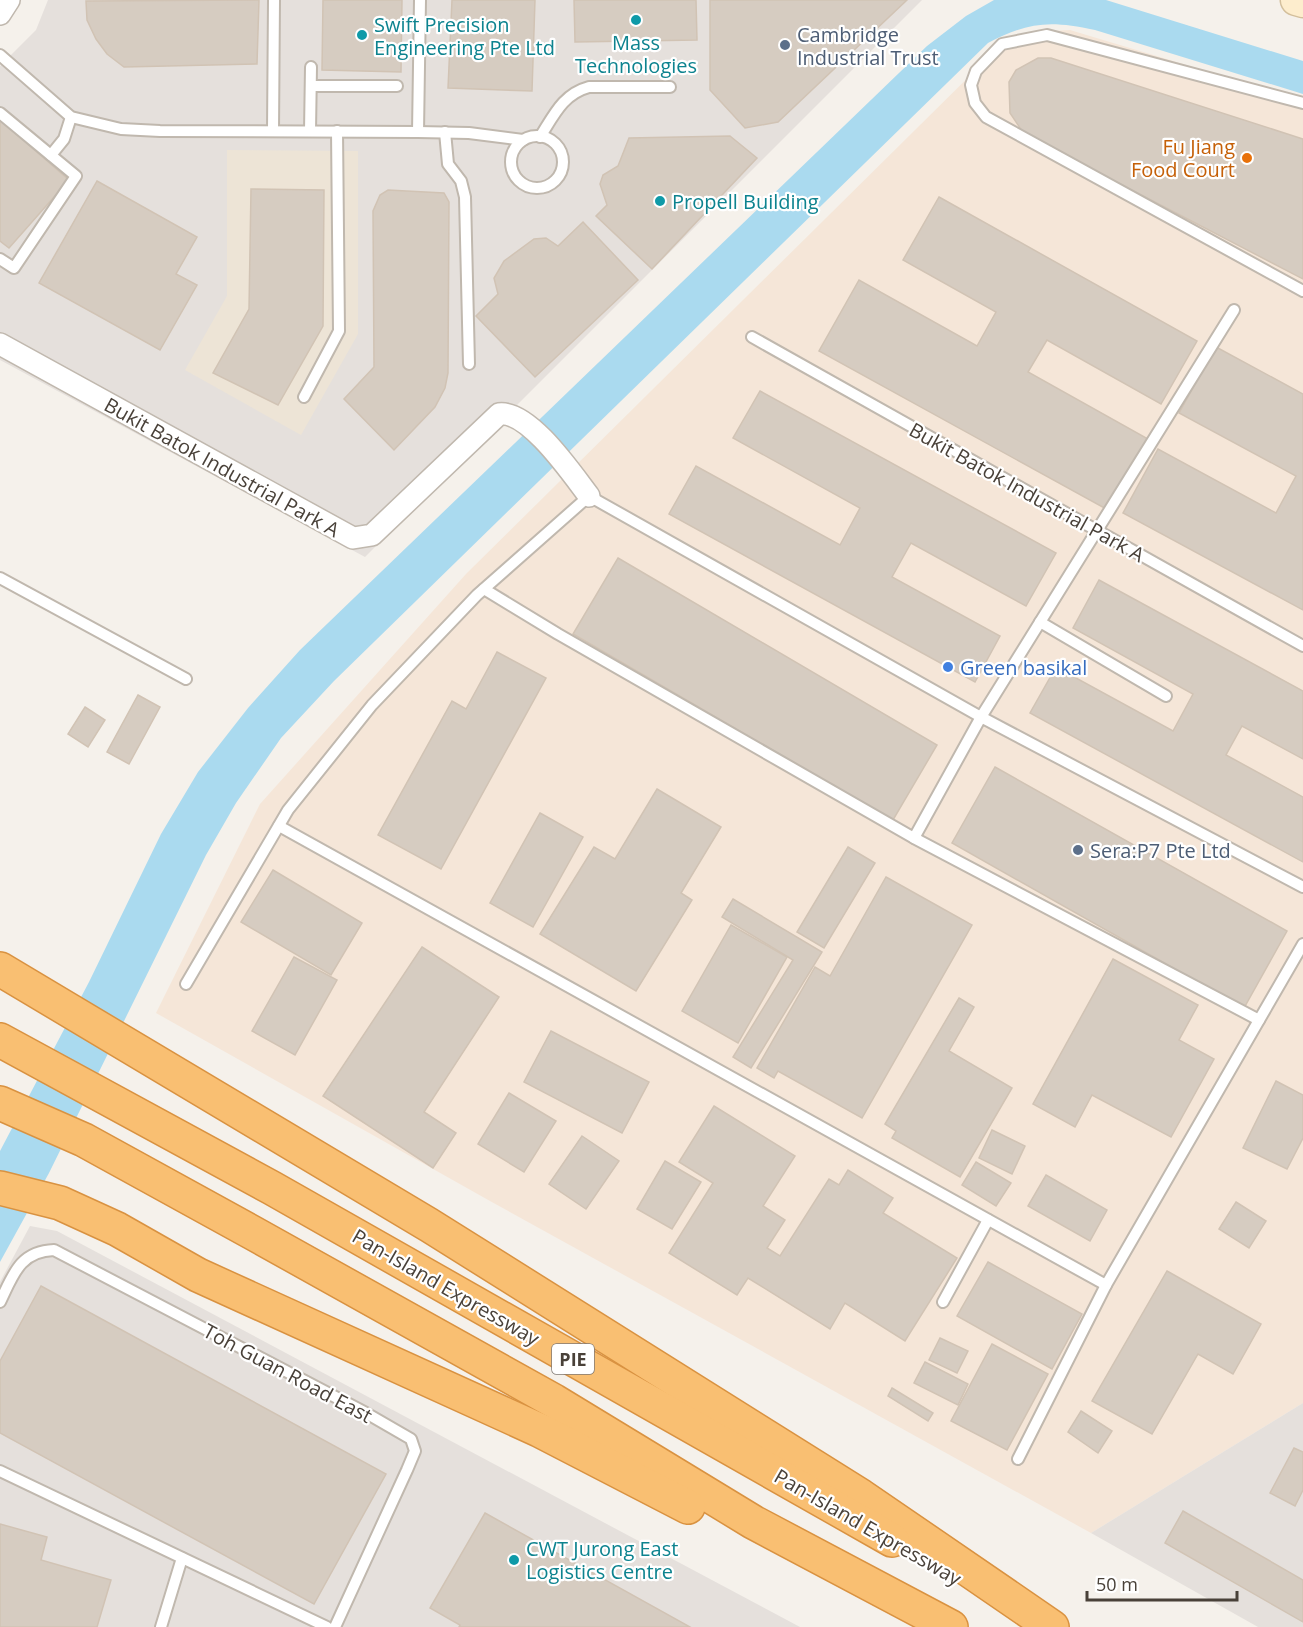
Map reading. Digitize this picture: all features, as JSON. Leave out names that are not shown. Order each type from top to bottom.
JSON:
[{"type":"highway","points":[[0,969],[429,1225],[861,1496],[1052,1627]]},
{"type":"highway","name":"Pan-Island Expressway","points":[[0,1040],[272,1188],[1046,1627]]},
{"type":"highway","name":"PIE","points":[[3,1105],[84,1140],[554,1401],[753,1522],[951,1627]]},
{"type":"highway","points":[[0,1188],[60,1203],[117,1229],[198,1275],[539,1430],[699,1513],[711,1517],[753,1522]]},
{"type":"main road","points":[[1296,0],[1303,2]]},
{"type":"street","points":[[0,14],[9,0]]},
{"type":"street","name":"Bukit Batok Industrial Park A","points":[[0,344],[353,538],[372,535],[495,416],[508,414],[529,426],[589,496]]},
{"type":"lane","points":[[273,131],[274,0]]},
{"type":"lane","points":[[418,132],[420,0]]},
{"type":"lane","points":[[1303,103],[1047,35],[1002,44],[976,71],[971,85],[975,103],[986,117],[1303,291]]},
{"type":"lane","points":[[0,55],[71,117],[131,129],[445,132],[523,140],[540,137],[552,141],[559,149],[562,168],[552,182],[539,188],[524,185],[513,172],[512,154],[523,140]]},
{"type":"lane","points":[[310,131],[311,67]]},
{"type":"lane","points":[[311,86],[397,86]]},
{"type":"lane","points":[[540,137],[561,103],[578,90],[589,87],[670,87]]},
{"type":"lane","points":[[0,113],[76,176],[14,268],[0,259]]},
{"type":"lane","points":[[51,155],[64,139],[71,117]]},
{"type":"lane","points":[[303,397],[339,331],[337,131]]},
{"type":"lane","points":[[445,132],[448,164],[461,182],[465,197],[469,364]]},
{"type":"lane","points":[[914,838],[981,717],[1234,310]]},
{"type":"lane","name":"Bukit Batok Industrial Park A","points":[[752,337],[1303,646]]},
{"type":"lane","points":[[186,984],[279,826],[372,705],[484,589],[589,496],[981,717],[1303,887]]},
{"type":"lane","points":[[0,578],[186,679]]},
{"type":"lane","points":[[484,589],[558,634],[914,838],[1258,1020]]},
{"type":"lane","points":[[1040,622],[1166,696]]},
{"type":"lane","points":[[279,826],[1106,1285]]},
{"type":"lane","points":[[1018,1459],[1106,1285],[1258,1020],[1299,960],[1303,944]]},
{"type":"lane","points":[[943,1302],[988,1220]]},
{"type":"lane","name":"Toh Guan Road East","points":[[0,1302],[16,1268],[39,1250],[54,1250],[366,1413],[411,1439],[415,1451],[335,1627]]},
{"type":"lane","points":[[0,1471],[327,1627]]},
{"type":"lane","points":[[161,1627],[182,1558]]},
{"type":"shaded area","points":[[48,0],[922,0],[365,557],[0,360],[0,66],[36,30]]},
{"type":"shaded area","points":[[1070,30],[1303,100],[1303,1403],[1091,1533],[490,1201],[156,1013],[260,804],[466,574],[1001,45],[1032,32]]},
{"type":"shaded area","points":[[227,150],[358,151],[358,334],[301,435],[185,370],[227,296]]},
{"type":"shaded area","points":[[30,1226],[57,1231],[800,1627],[0,1627],[0,1282]]},
{"type":"shaded area","points":[[1303,1403],[1303,1627],[1258,1627],[1091,1533]]},
{"type":"water","points":[[994,0],[1106,0],[1303,61],[1303,94],[1079,27],[1052,24],[1028,27],[988,43],[334,681],[281,738],[236,803],[206,855],[49,1173],[0,1262],[0,1151],[89,982],[161,834],[198,772],[248,708],[300,650],[927,46],[966,16]]},
{"type":"building","points":[[259,0],[257,64],[124,67],[107,54],[96,39],[87,20],[86,1]]},
{"type":"building","name":"Swift Precision Engineering Pte Ltd","points":[[323,0],[402,0],[401,72],[322,70]]},
{"type":"building","points":[[452,0],[535,0],[532,91],[448,88]]},
{"type":"building","name":"Mass Technologies","points":[[574,0],[696,0],[697,40],[575,42]]},
{"type":"building","name":"Cambridge Industrial Trust","points":[[710,0],[907,0],[778,122],[745,128],[710,90]]},
{"type":"building","points":[[1038,58],[1051,58],[1303,139],[1303,279],[1024,134],[1010,113],[1009,82],[1016,70]]},
{"type":"building","points":[[0,120],[69,180],[9,248],[0,241]]},
{"type":"building","name":"Propell Building","points":[[730,136],[757,158],[652,269],[596,216],[607,205],[600,184],[603,175],[618,166],[629,138]]},
{"type":"building","points":[[97,181],[197,237],[176,274],[197,285],[160,350],[39,283]]},
{"type":"building","points":[[251,189],[324,190],[323,326],[278,405],[213,373],[249,309]]},
{"type":"building","points":[[388,190],[444,193],[449,202],[448,373],[445,388],[435,407],[394,450],[344,399],[374,367],[373,211],[380,195]]},
{"type":"building","points":[[939,197],[1197,341],[1161,404],[1047,340],[1028,372],[1148,439],[1108,510],[819,351],[859,280],[977,346],[996,312],[903,260]]},
{"type":"building","points":[[583,222],[638,280],[535,377],[476,316],[498,294],[494,278],[504,261],[534,239],[546,238],[558,246]]},
{"type":"building","points":[[1216,347],[1303,394],[1303,610],[1123,513],[1158,449],[1276,513],[1296,476],[1179,413]]},
{"type":"building","points":[[760,391],[1056,553],[1026,606],[911,543],[892,577],[1000,636],[975,682],[669,514],[696,466],[840,545],[860,508],[733,438]]},
{"type":"building","points":[[618,558],[937,745],[893,820],[573,634]]},
{"type":"building","points":[[1099,580],[1303,691],[1303,759],[1242,726],[1226,755],[1303,797],[1303,862],[1030,713],[1056,667],[1173,731],[1193,694],[1073,628]]},
{"type":"building","points":[[497,652],[546,678],[441,869],[378,835],[452,701],[466,709]]},
{"type":"building","points":[[138,695],[160,707],[129,764],[107,752]]},
{"type":"building","points":[[85,707],[105,720],[88,747],[68,734]]},
{"type":"building","points":[[995,767],[1287,931],[1244,1008],[952,843]]},
{"type":"building","points":[[657,789],[721,827],[681,893],[692,900],[636,991],[540,934],[594,847],[615,859]]},
{"type":"building","points":[[540,813],[583,837],[533,927],[490,903]]},
{"type":"building","points":[[848,847],[875,863],[824,948],[797,932]]},
{"type":"building","points":[[273,870],[362,923],[331,975],[241,922]]},
{"type":"building","points":[[886,877],[972,925],[862,1118],[778,1071],[774,1078],[757,1068],[815,967],[830,976]]},
{"type":"building","points":[[733,899],[822,952],[751,1068],[733,1057],[793,960],[722,917]]},
{"type":"building","points":[[731,925],[787,957],[738,1043],[682,1011]]},
{"type":"building","points":[[422,947],[499,997],[424,1112],[456,1133],[433,1168],[323,1096]]},
{"type":"building","points":[[294,957],[337,980],[295,1055],[252,1031]]},
{"type":"building","points":[[1113,959],[1198,1005],[1179,1040],[1214,1059],[1171,1137],[1092,1095],[1075,1127],[1033,1104]]},
{"type":"building","points":[[959,998],[974,1007],[949,1051],[1012,1088],[960,1177],[892,1138],[896,1131],[885,1124]]},
{"type":"building","points":[[551,1031],[649,1082],[622,1133],[524,1082]]},
{"type":"building","points":[[1276,1081],[1303,1095],[1303,1138],[1287,1169],[1243,1148]]},
{"type":"building","points":[[509,1093],[556,1121],[524,1172],[478,1144]]},
{"type":"building","points":[[714,1106],[795,1156],[763,1206],[785,1220],[767,1248],[780,1256],[829,1179],[839,1185],[848,1170],[893,1198],[883,1213],[957,1258],[905,1341],[845,1303],[830,1329],[748,1278],[737,1295],[669,1253],[713,1183],[679,1162]]},
{"type":"building","points":[[992,1130],[1025,1146],[1012,1174],[979,1158]]},
{"type":"building","points":[[582,1136],[619,1161],[586,1209],[549,1184]]},
{"type":"building","points":[[665,1161],[701,1182],[672,1229],[637,1209]]},
{"type":"building","points":[[976,1162],[1011,1183],[996,1206],[962,1185]]},
{"type":"building","points":[[1046,1175],[1107,1210],[1090,1241],[1028,1206]]},
{"type":"building","points":[[1236,1202],[1266,1221],[1249,1248],[1219,1229]]},
{"type":"building","points":[[988,1262],[1082,1314],[1052,1369],[957,1316]]},
{"type":"building","points":[[1167,1271],[1261,1324],[1233,1374],[1198,1354],[1152,1434],[1092,1401]]},
{"type":"building","points":[[41,1286],[386,1474],[314,1604],[0,1433],[0,1361]]},
{"type":"building","points":[[940,1338],[968,1351],[957,1373],[929,1360]]},
{"type":"building","points":[[992,1344],[1048,1374],[1007,1450],[951,1421]]},
{"type":"building","points":[[925,1362],[968,1384],[958,1405],[914,1383]]},
{"type":"building","points":[[892,1388],[933,1413],[928,1421],[888,1396]]},
{"type":"building","points":[[1081,1411],[1112,1431],[1098,1453],[1068,1432]]},
{"type":"building","points":[[1294,1448],[1303,1452],[1303,1490],[1295,1506],[1270,1493]]},
{"type":"building","points":[[1183,1511],[1303,1580],[1303,1622],[1165,1543]]},
{"type":"building","name":"CWT Jurong East Logistics Centre","points":[[485,1513],[690,1627],[459,1627],[460,1625],[430,1608]]},
{"type":"building","points":[[0,1524],[47,1537],[41,1560],[111,1580],[97,1627],[0,1627]]},
{"type":"place","name":"Mass Technologies","points":[[636,20]]},
{"type":"place","name":"Swift Precision Engineering Pte Ltd","points":[[362,35]]},
{"type":"place","name":"Cambridge Industrial Trust","points":[[785,45]]},
{"type":"place","name":"Fu Jiang Food Court","points":[[1247,158]]},
{"type":"place","name":"Propell Building","points":[[660,201]]},
{"type":"place","name":"Green basikal","points":[[948,667]]},
{"type":"place","name":"Sera:P7 Pte Ltd","points":[[1078,850]]},
{"type":"place","name":"CWT Jurong East Logistics Centre","points":[[514,1560]]}]
